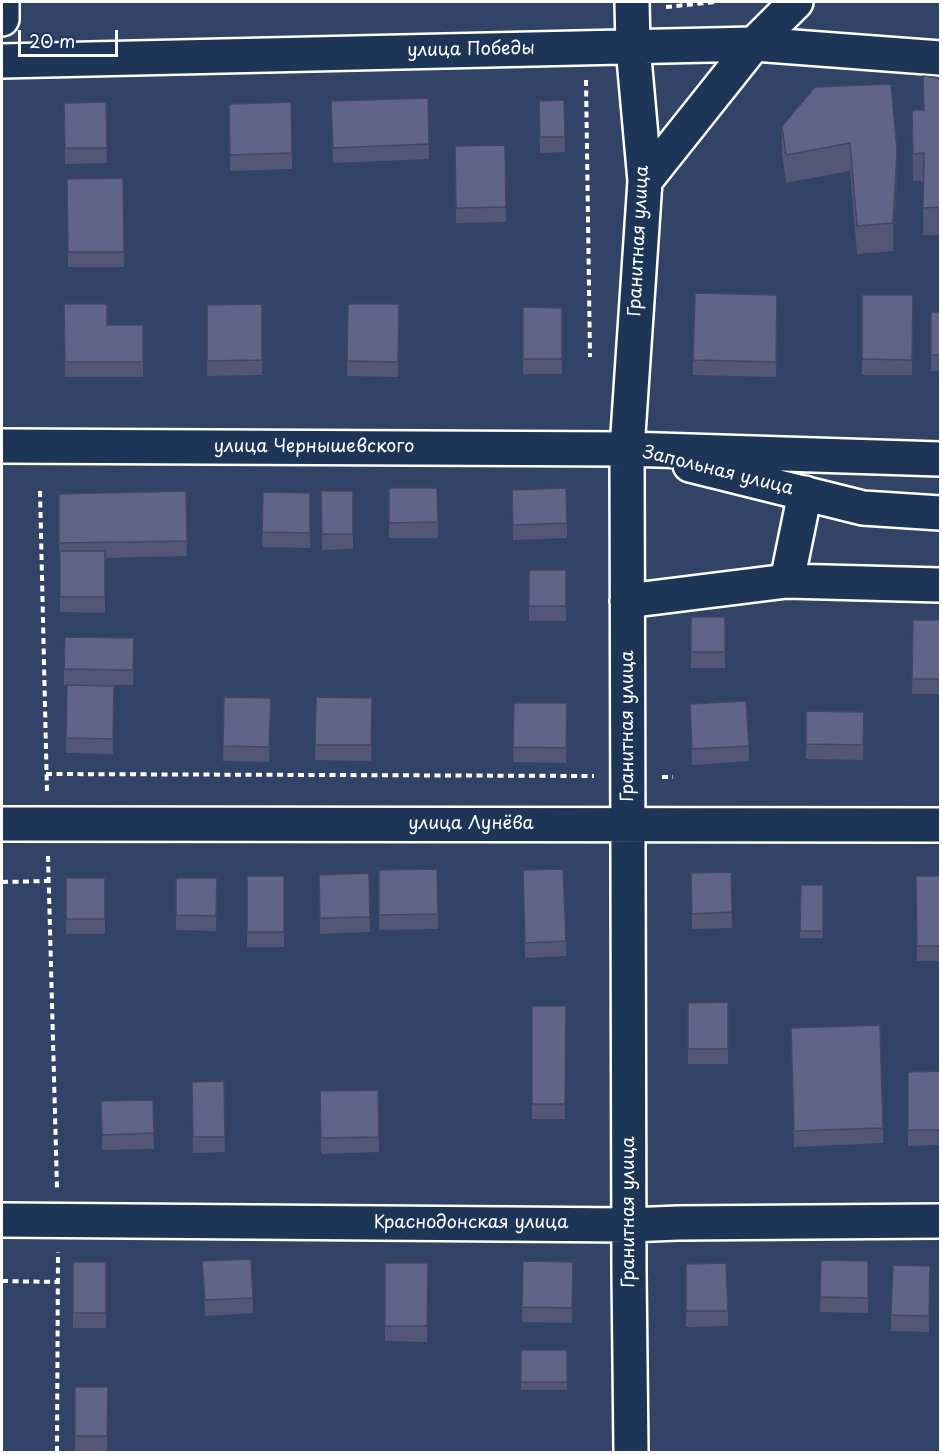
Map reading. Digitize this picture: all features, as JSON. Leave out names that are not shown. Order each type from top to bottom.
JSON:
[{"type":"street","points":[[2,2],[2,20]]},
{"type":"street","name":"Гранитная улица","points":[[631,1452],[627,449],[645,181],[633,47],[632,2]]},
{"type":"street","points":[[645,181],[754,44],[796,2]]},
{"type":"street","name":"улица Победы","points":[[2,61],[754,44],[940,58]]},
{"type":"street","name":"улица Чернышевского","points":[[2,446],[627,449]]},
{"type":"street","name":"Запольная улица","points":[[627,449],[940,459]]},
{"type":"street","name":"Запольная улица","points":[[627,449],[863,508],[940,513]]},
{"type":"street","points":[[787,581],[805,493]]},
{"type":"street","points":[[627,601],[787,581],[940,585]]},
{"type":"street","name":"улица Лунёва","points":[[2,824],[940,825]]},
{"type":"street","name":"Краснодонская улица","points":[[2,1220],[629,1225],[690,1222],[940,1221]]},
{"type":"path","points":[[40,491],[58,1221],[57,1452]]},
{"type":"path","points":[[46,774],[673,777]]},
{"type":"path","points":[[2,882],[49,881]]},
{"type":"path","points":[[2,1281],[57,1282]]},
{"type":"building","points":[[923,76],[940,78],[940,207],[923,208],[924,153],[913,154],[912,110],[924,110]]},
{"type":"building","points":[[891,84],[897,150],[893,223],[857,226],[850,143],[786,155],[782,126],[815,87]]},
{"type":"building","points":[[428,98],[429,144],[333,148],[331,101]]},
{"type":"building","points":[[564,100],[565,137],[540,137],[539,101]]},
{"type":"building","points":[[106,102],[107,148],[65,148],[64,103]]},
{"type":"building","points":[[291,102],[292,153],[230,155],[229,104]]},
{"type":"building","points":[[505,145],[506,207],[456,208],[455,146]]},
{"type":"building","points":[[123,178],[124,252],[68,252],[67,179]]},
{"type":"building","points":[[695,293],[777,295],[776,362],[693,360]]},
{"type":"building","points":[[862,295],[913,295],[912,360],[862,359]]},
{"type":"building","points":[[64,304],[107,304],[107,325],[143,325],[143,362],[65,362]]},
{"type":"building","points":[[262,304],[262,360],[207,361],[207,305]]},
{"type":"building","points":[[348,304],[399,304],[398,362],[347,361]]},
{"type":"building","points":[[523,307],[562,308],[562,359],[523,359]]},
{"type":"building","points":[[931,312],[940,312],[940,355],[931,355]]},
{"type":"building","points":[[389,488],[437,488],[438,522],[389,523]]},
{"type":"building","points":[[566,488],[567,523],[513,525],[512,490]]},
{"type":"building","points":[[186,491],[187,541],[59,543],[59,494]]},
{"type":"building","points":[[321,491],[353,491],[353,534],[322,534]]},
{"type":"building","points":[[263,492],[310,493],[310,533],[262,532]]},
{"type":"building","points":[[60,551],[105,551],[105,597],[60,597]]},
{"type":"building","points":[[529,570],[566,570],[566,606],[529,606]]},
{"type":"building","points":[[691,617],[725,617],[725,652],[691,652]]},
{"type":"building","points":[[913,620],[940,620],[940,679],[912,679]]},
{"type":"building","points":[[65,637],[134,638],[133,670],[64,669]]},
{"type":"building","points":[[67,685],[114,686],[113,739],[66,738]]},
{"type":"building","points":[[224,697],[271,698],[269,747],[223,746]]},
{"type":"building","points":[[316,697],[372,698],[371,745],[315,745]]},
{"type":"building","points":[[746,701],[749,746],[692,749],[690,704]]},
{"type":"building","points":[[514,703],[567,703],[566,748],[513,747]]},
{"type":"building","points":[[806,711],[864,712],[863,745],[806,744]]},
{"type":"building","points":[[437,869],[438,914],[379,915],[379,870]]},
{"type":"building","points":[[563,869],[566,941],[525,943],[523,870]]},
{"type":"building","points":[[731,872],[732,912],[692,914],[691,873]]},
{"type":"building","points":[[369,873],[370,917],[320,918],[319,875]]},
{"type":"building","points":[[247,876],[284,876],[284,932],[247,932]]},
{"type":"building","points":[[916,876],[940,876],[940,946],[917,946]]},
{"type":"building","points":[[66,878],[105,878],[105,919],[66,919]]},
{"type":"building","points":[[176,878],[217,878],[216,916],[176,915]]},
{"type":"building","points":[[801,885],[823,885],[823,931],[800,931]]},
{"type":"building","points":[[728,1002],[728,1049],[688,1049],[688,1003]]},
{"type":"building","points":[[532,1006],[566,1006],[565,1104],[532,1104]]},
{"type":"building","points":[[880,1025],[883,1128],[794,1131],[791,1028]]},
{"type":"building","points":[[940,1071],[940,1130],[908,1130],[908,1072]]},
{"type":"building","points":[[224,1081],[225,1137],[193,1137],[192,1082]]},
{"type":"building","points":[[378,1090],[379,1137],[321,1138],[320,1091]]},
{"type":"building","points":[[153,1100],[154,1133],[102,1135],[101,1101]]},
{"type":"building","points":[[251,1259],[253,1298],[205,1300],[202,1261]]},
{"type":"building","points":[[821,1260],[868,1261],[868,1298],[820,1297]]},
{"type":"building","points":[[523,1261],[573,1262],[572,1308],[522,1307]]},
{"type":"building","points":[[73,1262],[106,1262],[106,1313],[73,1313]]},
{"type":"building","points":[[385,1263],[428,1263],[427,1326],[385,1326]]},
{"type":"building","points":[[726,1263],[728,1311],[686,1311],[686,1264]]},
{"type":"building","points":[[893,1265],[930,1266],[929,1316],[891,1315]]},
{"type":"building","points":[[521,1350],[567,1350],[567,1382],[521,1382]]},
{"type":"building","points":[[75,1387],[108,1387],[107,1436],[75,1436]]}]
